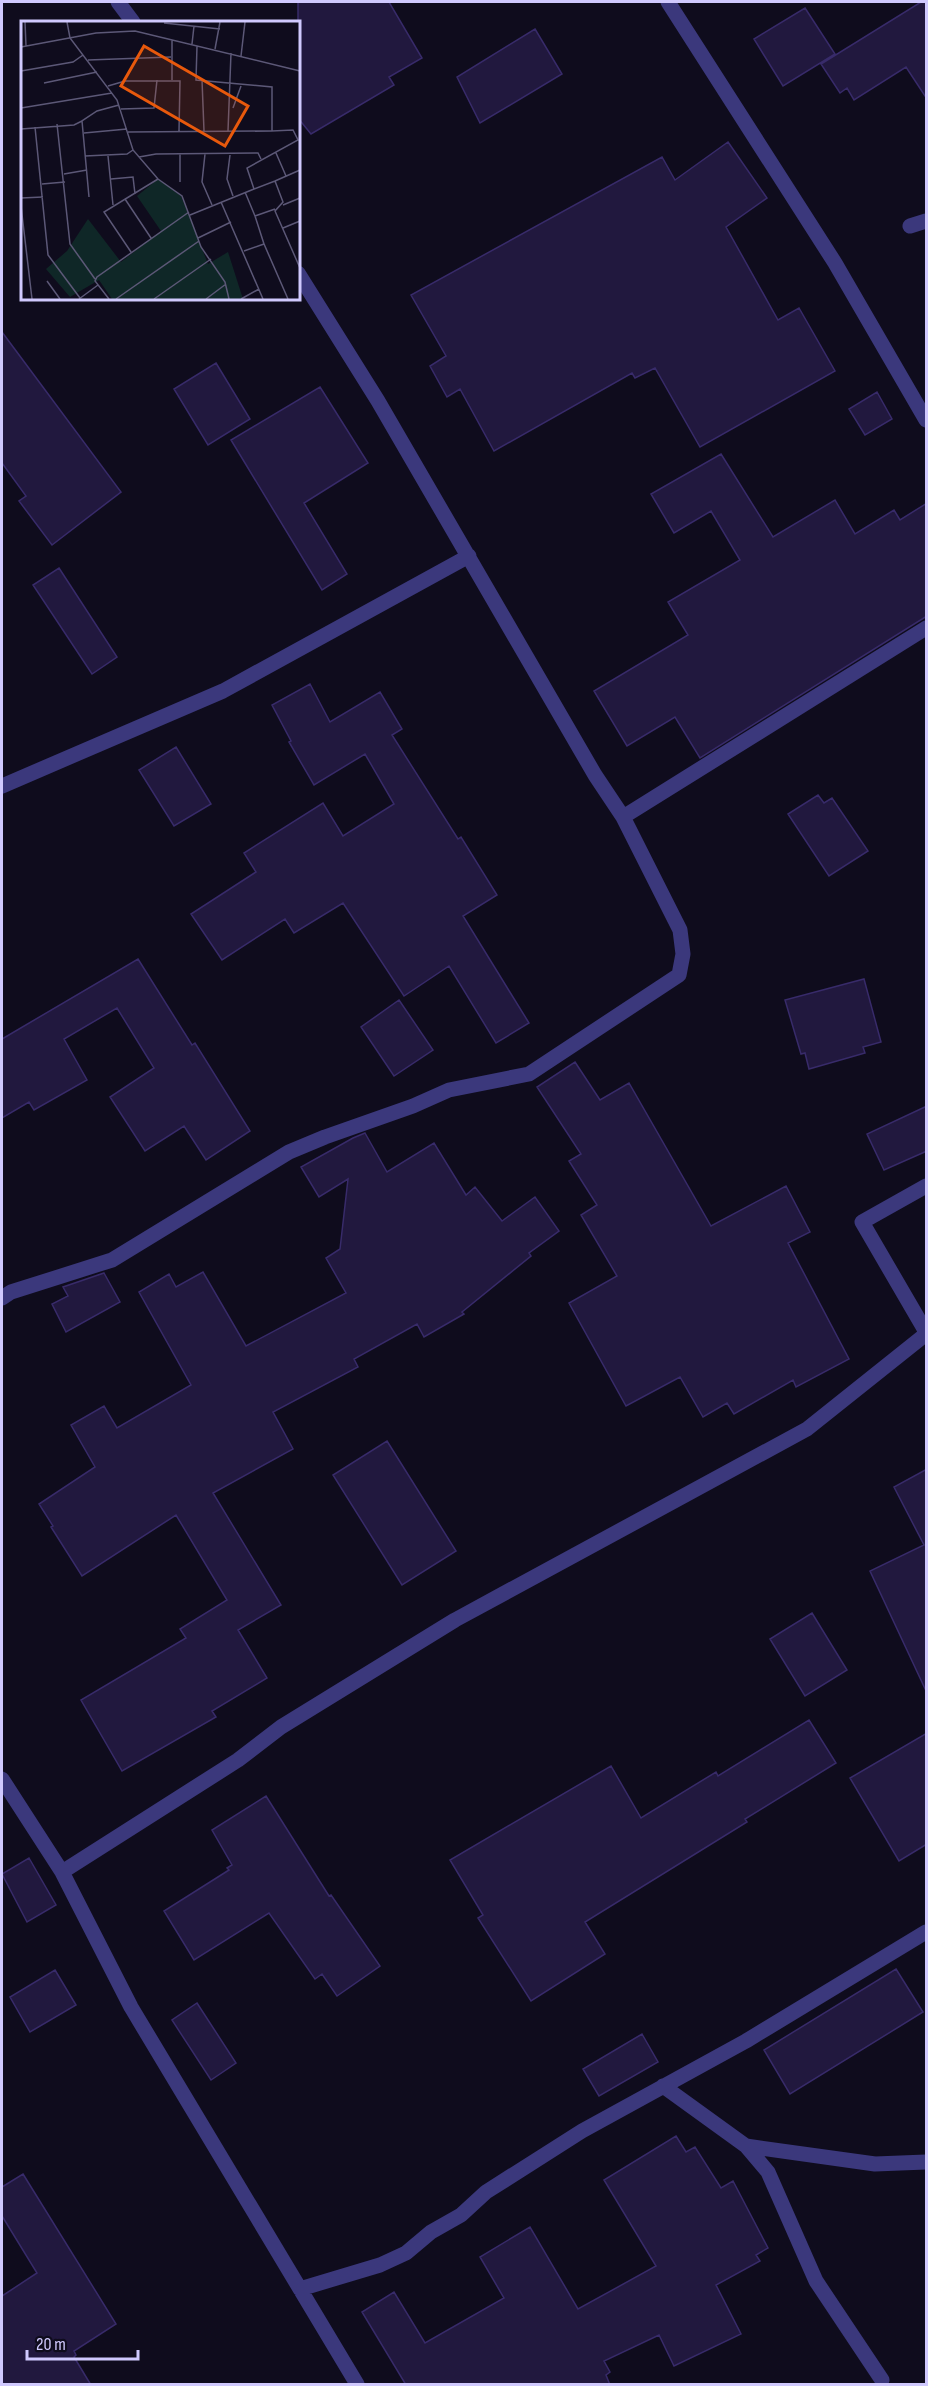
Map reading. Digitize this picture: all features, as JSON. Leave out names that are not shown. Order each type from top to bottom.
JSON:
[{"type":"street","points":[[118,2],[132,21]]},
{"type":"street","points":[[668,2],[835,263],[927,420]]},
{"type":"street","points":[[910,225],[927,221]]},
{"type":"street","points":[[2,1298],[11,1292],[112,1260],[289,1152],[413,1106],[449,1090],[529,1074],[679,975],[683,954],[680,930],[623,817],[595,775],[378,401],[300,276]]},
{"type":"street","points":[[2,786],[223,691],[468,556]]},
{"type":"street","points":[[623,817],[927,627]]},
{"type":"street","points":[[62,1872],[238,1760],[281,1727],[455,1620],[807,1429],[927,1333],[862,1222],[927,1186]]},
{"type":"street","points":[[2,1779],[62,1872],[130,2007],[357,2385]]},
{"type":"street","points":[[300,2289],[380,2265],[406,2253],[431,2232],[461,2215],[486,2192],[582,2131],[746,2041],[927,1932]]},
{"type":"street","points":[[663,2086],[746,2146],[768,2172],[816,2281],[882,2380]]},
{"type":"street","points":[[746,2146],[875,2163],[927,2162]]},
{"type":"building","points":[[298,2],[389,2],[422,58],[389,77],[394,85],[311,134],[300,120],[300,21],[298,21]]},
{"type":"building","points":[[921,2],[927,2],[927,99],[906,67],[854,100],[847,88],[840,93],[821,64]]},
{"type":"building","points":[[805,8],[835,54],[783,86],[754,39]]},
{"type":"building","points":[[535,29],[562,74],[480,123],[457,77]]},
{"type":"building","points":[[728,142],[767,198],[726,227],[778,320],[799,308],[835,371],[700,447],[655,368],[635,378],[632,373],[494,451],[460,389],[447,397],[430,366],[446,356],[411,295],[662,157],[675,180]]},
{"type":"building","points":[[2,332],[121,492],[52,545],[19,501],[26,496],[2,463]]},
{"type":"building","points":[[216,363],[250,419],[208,445],[174,389]]},
{"type":"building","points":[[320,387],[368,463],[304,503],[347,574],[322,590],[231,440]]},
{"type":"building","points":[[877,392],[892,419],[865,435],[849,409]]},
{"type":"building","points":[[721,454],[773,537],[835,500],[855,534],[894,510],[900,520],[927,503],[927,616],[700,758],[675,717],[627,746],[594,691],[688,635],[668,602],[740,560],[711,511],[674,533],[651,494]]},
{"type":"building","points":[[59,568],[117,657],[92,674],[33,585]]},
{"type":"building","points":[[310,684],[330,722],[380,692],[402,729],[392,735],[458,839],[461,837],[497,895],[463,916],[529,1023],[496,1043],[449,966],[404,996],[343,903],[294,933],[285,919],[222,960],[191,914],[256,872],[244,853],[323,803],[343,836],[394,804],[365,754],[314,785],[289,742],[291,741],[272,705]]},
{"type":"building","points":[[176,747],[211,804],[174,826],[139,770]]},
{"type":"building","points":[[818,795],[824,803],[832,798],[868,851],[829,876],[788,814]]},
{"type":"building","points":[[138,959],[192,1045],[195,1043],[250,1131],[206,1160],[184,1126],[145,1151],[110,1097],[154,1068],[117,1008],[64,1039],[87,1080],[34,1110],[29,1102],[2,1118],[2,1039]]},
{"type":"building","points":[[864,979],[881,1042],[863,1047],[865,1053],[809,1069],[805,1053],[801,1054],[785,1000]]},
{"type":"building","points":[[399,1000],[433,1050],[394,1076],[361,1027]]},
{"type":"building","points":[[575,1062],[600,1100],[629,1083],[711,1226],[786,1186],[810,1232],[788,1243],[849,1359],[796,1387],[793,1380],[734,1414],[727,1403],[703,1417],[680,1377],[626,1406],[569,1303],[617,1276],[581,1215],[597,1205],[569,1161],[581,1154],[537,1087]]},
{"type":"building","points":[[927,1106],[927,1151],[884,1170],[867,1134]]},
{"type":"building","points":[[365,1133],[387,1172],[434,1143],[466,1195],[475,1187],[502,1221],[535,1197],[559,1231],[529,1253],[531,1256],[462,1312],[464,1314],[424,1337],[417,1324],[354,1359],[358,1367],[273,1412],[293,1449],[213,1493],[281,1605],[238,1630],[267,1678],[212,1711],[216,1717],[122,1771],[81,1700],[186,1638],[180,1629],[227,1600],[176,1515],[82,1576],[39,1504],[95,1467],[71,1425],[104,1406],[117,1428],[191,1385],[139,1292],[169,1274],[176,1287],[203,1272],[246,1346],[346,1293],[326,1258],[340,1249],[348,1179],[319,1197],[301,1167]]},
{"type":"building","points":[[104,1273],[120,1302],[66,1332],[52,1304],[68,1296],[63,1287]]},
{"type":"building","points":[[387,1441],[456,1551],[402,1585],[333,1475]]},
{"type":"building","points":[[927,1469],[927,1693],[870,1571],[924,1545],[894,1487]]},
{"type":"building","points":[[812,1613],[847,1670],[805,1696],[770,1639]]},
{"type":"building","points":[[809,1720],[836,1763],[745,1819],[747,1822],[585,1922],[605,1954],[531,2001],[478,1918],[483,1915],[450,1860],[611,1766],[641,1818],[716,1772],[718,1776]]},
{"type":"building","points":[[927,1733],[927,1844],[899,1861],[850,1778]]},
{"type":"building","points":[[266,1796],[329,1896],[331,1895],[380,1966],[337,1996],[322,1974],[315,1979],[269,1913],[194,1960],[164,1911],[229,1870],[227,1868],[232,1865],[212,1830]]},
{"type":"building","points":[[29,1858],[56,1905],[27,1922],[2,1874]]},
{"type":"building","points":[[896,1969],[923,2012],[790,2094],[764,2050]]},
{"type":"building","points":[[55,1970],[76,2005],[30,2032],[10,1997]]},
{"type":"building","points":[[197,2003],[236,2063],[211,2080],[172,2020]]},
{"type":"building","points":[[642,2034],[658,2062],[599,2096],[583,2069]]},
{"type":"building","points":[[676,2136],[686,2152],[695,2147],[721,2188],[733,2181],[768,2248],[756,2255],[760,2261],[716,2285],[741,2334],[674,2366],[659,2335],[604,2361],[610,2372],[606,2375],[610,2385],[406,2385],[362,2312],[394,2292],[425,2343],[504,2298],[480,2257],[530,2227],[578,2309],[656,2266],[604,2180]]},
{"type":"building","points":[[23,2174],[116,2324],[74,2351],[76,2355],[74,2357],[91,2385],[2,2385],[2,2296],[37,2273],[2,2216],[2,2187]]}]
